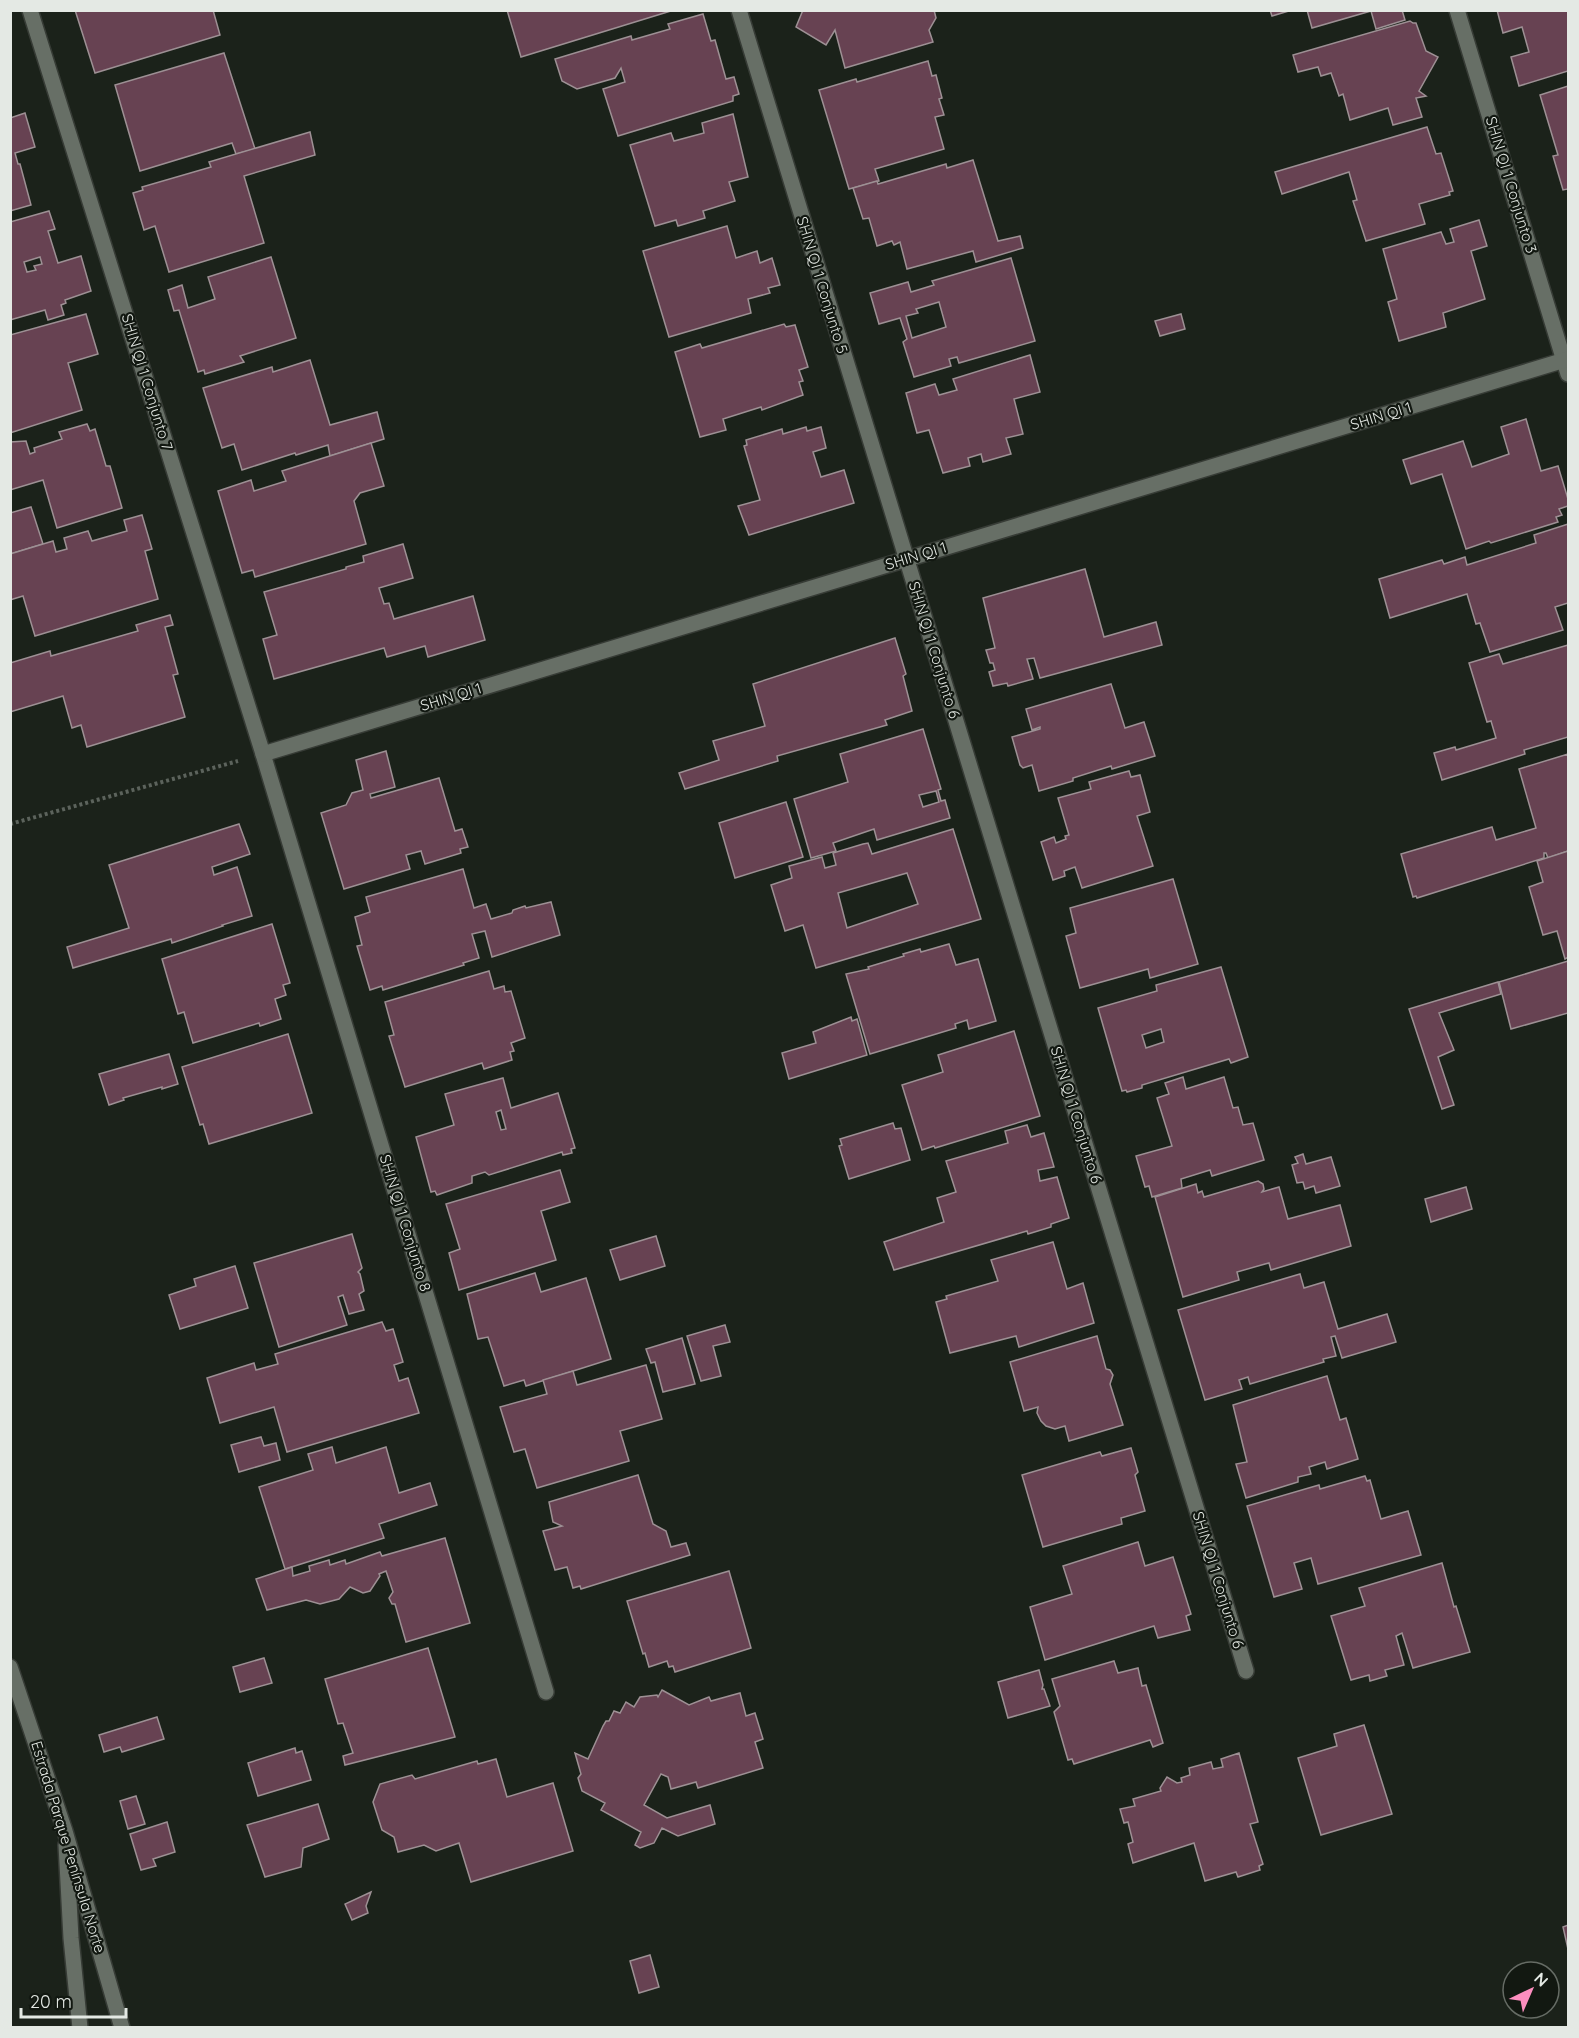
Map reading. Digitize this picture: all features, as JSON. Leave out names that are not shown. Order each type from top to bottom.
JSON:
[{"type":"street","name":"SHIN QI 1 Conjunto 7","points":[[30,10],[263,754]]},
{"type":"street","name":"SHIN QI 1 Conjunto 5","points":[[739,10],[906,559]]},
{"type":"street","name":"SHIN QI 1 Conjunto 3","points":[[1457,10],[1567,364]]},
{"type":"street","name":"SHIN QI 1","points":[[263,754],[906,559],[1567,364]]},
{"type":"street","name":"SHIN QI 1 Conjunto 6","points":[[906,559],[1246,1671]]},
{"type":"street","name":"SHIN QI 1 Conjunto 8","points":[[263,754],[546,1692]]},
{"type":"street","name":"Estrada Parque Península Norte","points":[[10,1667],[65,1831],[122,2028]]},
{"type":"street","points":[[65,1831],[71,1938],[80,2028]]},
{"type":"path","points":[[10,824],[263,754]]},
{"type":"building","points":[[75,10],[213,10],[220,35],[95,73]]},
{"type":"building","points":[[507,10],[674,10],[521,57]]},
{"type":"building","points":[[803,10],[934,10],[936,18],[929,30],[933,42],[845,68],[835,30],[826,45],[796,27]]},
{"type":"building","points":[[1270,10],[1292,10],[1272,16]]},
{"type":"building","points":[[1307,10],[1402,10],[1405,20],[1376,29],[1371,11],[1312,28]]},
{"type":"building","points":[[1497,10],[1568,10],[1568,71],[1519,86],[1511,57],[1529,52],[1522,27],[1503,33]]},
{"type":"building","points":[[703,14],[711,41],[715,40],[726,79],[734,77],[739,94],[733,96],[733,101],[618,136],[603,89],[625,82],[621,68],[615,78],[577,89],[562,81],[555,59],[631,36],[632,40],[670,29],[668,24]]},
{"type":"building","points":[[1410,21],[1416,23],[1426,51],[1438,57],[1419,91],[1426,96],[1416,98],[1422,117],[1393,125],[1388,108],[1350,120],[1343,94],[1339,96],[1331,73],[1321,76],[1318,67],[1298,72],[1293,55]]},
{"type":"building","points":[[224,53],[255,149],[236,154],[232,143],[140,171],[115,85]]},
{"type":"building","points":[[928,61],[932,76],[936,75],[942,98],[939,99],[944,115],[935,117],[944,149],[875,169],[879,181],[849,189],[819,90],[856,79],[857,82]]},
{"type":"building","points":[[1568,86],[1568,189],[1563,190],[1553,156],[1558,155],[1540,95]]},
{"type":"building","points":[[25,113],[35,147],[15,153],[31,205],[10,211],[10,118]]},
{"type":"building","points":[[733,114],[748,177],[729,182],[735,201],[703,211],[705,218],[678,226],[676,220],[655,226],[630,145],[671,133],[674,141],[704,133],[702,123]]},
{"type":"building","points":[[1427,127],[1436,154],[1441,153],[1453,191],[1449,192],[1450,195],[1419,204],[1425,224],[1366,241],[1353,201],[1357,200],[1349,172],[1282,194],[1275,172]]},
{"type":"building","points":[[310,132],[315,155],[244,176],[264,243],[169,272],[155,226],[144,230],[133,193],[143,190],[142,187],[211,167],[209,162]]},
{"type":"building","points":[[973,160],[998,241],[1020,236],[1023,248],[976,262],[973,251],[907,269],[900,242],[894,245],[892,241],[877,246],[869,218],[863,219],[853,188],[877,181],[878,184],[946,164],[947,168]]},
{"type":"building","points":[[49,211],[55,229],[48,231],[58,263],[81,256],[91,291],[65,300],[66,303],[61,305],[64,315],[48,320],[45,310],[10,320],[10,222]],"holes":[[[40,257],[42,264],[34,266],[36,270],[27,272],[24,262]]]},
{"type":"building","points":[[1479,220],[1487,246],[1471,251],[1485,299],[1443,313],[1446,327],[1399,341],[1388,302],[1397,299],[1383,249],[1441,232],[1446,244],[1454,242],[1450,229]]},
{"type":"building","points":[[727,226],[736,258],[757,251],[760,263],[772,258],[780,285],[768,288],[770,293],[748,299],[751,313],[669,337],[643,251]]},
{"type":"building","points":[[271,257],[296,338],[240,356],[244,362],[205,374],[204,370],[198,372],[179,310],[174,311],[168,290],[182,285],[188,308],[215,299],[208,277]]},
{"type":"building","points":[[1011,258],[1035,341],[959,363],[957,357],[949,359],[951,366],[914,377],[903,342],[907,339],[900,318],[879,324],[870,293],[908,282],[911,292],[934,285],[932,281]],"holes":[[[939,302],[946,327],[912,338],[906,316],[918,313],[916,309]]]},
{"type":"building","points":[[86,314],[98,354],[68,363],[82,410],[10,433],[10,335]]},
{"type":"building","points":[[1181,314],[1185,329],[1160,336],[1155,321]]},
{"type":"building","points":[[784,324],[786,327],[795,325],[808,367],[799,370],[803,381],[799,382],[803,395],[762,410],[761,407],[723,419],[726,430],[700,437],[675,352],[700,344],[702,348]]},
{"type":"building","points":[[1030,355],[1040,392],[1014,399],[1023,434],[1006,438],[1011,454],[983,462],[981,454],[968,458],[970,466],[943,473],[929,430],[917,433],[906,393],[935,384],[939,395],[957,390],[953,379]]},
{"type":"building","points":[[310,360],[330,425],[377,412],[384,439],[330,456],[328,445],[242,470],[234,444],[222,448],[203,388],[272,367],[273,372]]},
{"type":"building","points":[[1526,419],[1541,471],[1558,466],[1568,506],[1559,509],[1562,515],[1556,517],[1558,522],[1466,549],[1442,474],[1411,484],[1403,460],[1463,441],[1472,467],[1509,454],[1501,427]]},
{"type":"building","points":[[87,424],[90,431],[95,429],[106,466],[110,466],[122,508],[57,528],[43,480],[10,490],[10,442],[26,441],[30,454],[35,452],[34,448],[62,439],[59,432]]},
{"type":"building","points":[[806,427],[807,431],[821,427],[826,448],[813,452],[821,477],[844,470],[854,503],[749,535],[738,506],[760,500],[744,446],[747,445],[746,440],[782,429],[783,434]]},
{"type":"building","points":[[371,443],[384,486],[360,493],[354,501],[366,544],[255,577],[253,570],[242,573],[218,491],[251,480],[254,491],[286,481],[282,471]]},
{"type":"building","points":[[31,507],[43,544],[10,554],[10,513]]},
{"type":"building","points":[[142,515],[152,549],[145,551],[158,599],[35,636],[23,596],[10,600],[10,554],[53,541],[56,552],[67,549],[64,538],[88,531],[92,541],[127,531],[124,520]]},
{"type":"building","points":[[1568,524],[1568,603],[1555,607],[1563,630],[1490,652],[1480,623],[1476,624],[1467,594],[1390,618],[1379,579],[1442,560],[1444,564],[1465,557],[1467,565],[1536,543],[1534,535]]},
{"type":"building","points":[[403,544],[413,578],[379,588],[384,604],[389,603],[394,619],[473,596],[485,640],[428,657],[425,646],[387,657],[384,648],[274,679],[263,639],[277,635],[264,592],[346,569],[346,567],[364,562],[363,556]]},
{"type":"building","points":[[1085,569],[1104,637],[1156,622],[1162,645],[1040,678],[1034,658],[1027,659],[1033,679],[1008,686],[1007,683],[993,686],[989,672],[995,670],[986,650],[995,648],[983,598]]},
{"type":"building","points":[[170,615],[173,625],[165,627],[178,674],[173,675],[185,717],[87,747],[81,725],[72,728],[63,696],[10,712],[10,663],[50,651],[51,656],[138,631],[136,625]]},
{"type":"building","points":[[895,638],[906,674],[903,676],[912,711],[885,720],[887,725],[777,756],[778,761],[685,789],[679,773],[719,760],[713,741],[765,726],[753,684]]},
{"type":"building","points":[[1568,645],[1568,737],[1524,750],[1525,754],[1442,780],[1434,753],[1455,747],[1456,750],[1496,738],[1491,721],[1487,722],[1469,663],[1499,654],[1503,664]]},
{"type":"building","points":[[1111,684],[1125,728],[1144,722],[1155,756],[1112,769],[1111,766],[1039,791],[1032,765],[1023,768],[1020,765],[1012,737],[1040,729],[1040,727],[1032,730],[1026,709]]},
{"type":"building","points":[[923,729],[941,789],[938,790],[941,801],[945,800],[950,818],[877,840],[874,829],[833,843],[836,851],[811,858],[794,799],[848,782],[840,754]],"holes":[[[936,791],[939,802],[923,807],[919,795]]]},
{"type":"building","points":[[386,751],[395,787],[370,794],[371,798],[439,778],[455,831],[462,829],[468,847],[460,849],[461,853],[425,864],[421,851],[406,855],[410,869],[344,889],[321,813],[346,805],[352,793],[363,790],[356,760]]},
{"type":"building","points":[[1568,754],[1568,851],[1548,858],[1544,853],[1544,858],[1417,898],[1413,897],[1401,854],[1492,827],[1496,840],[1536,828],[1519,769]]},
{"type":"building","points":[[1129,771],[1131,777],[1140,775],[1150,812],[1137,816],[1153,866],[1082,888],[1075,867],[1064,871],[1065,876],[1053,880],[1041,842],[1054,837],[1056,843],[1066,839],[1065,836],[1069,835],[1058,798],[1091,789],[1089,782]]},
{"type":"building","points":[[786,802],[803,857],[735,878],[719,823]]},
{"type":"building","points":[[239,824],[250,854],[212,867],[214,875],[237,867],[252,916],[172,943],[171,939],[73,968],[67,947],[129,928],[109,865]]},
{"type":"building","points":[[953,829],[981,919],[816,968],[803,925],[785,931],[771,885],[792,878],[789,866],[822,857],[825,868],[836,865],[833,853],[868,843],[872,854]],"holes":[[[907,873],[918,904],[847,928],[838,893]]]},
{"type":"building","points":[[1568,851],[1568,957],[1565,959],[1557,931],[1543,935],[1529,887],[1543,882],[1537,861]]},
{"type":"building","points":[[463,869],[474,908],[486,904],[491,919],[512,913],[513,910],[525,906],[526,908],[551,902],[560,935],[492,957],[485,931],[472,934],[479,958],[463,963],[464,965],[383,990],[382,986],[370,990],[357,946],[362,945],[355,917],[370,912],[366,897]]},
{"type":"building","points":[[1173,879],[1198,964],[1150,978],[1148,969],[1080,988],[1066,936],[1076,933],[1070,908]]},
{"type":"building","points":[[272,924],[290,983],[283,985],[286,995],[275,999],[281,1019],[260,1026],[259,1023],[193,1043],[184,1012],[178,1014],[162,959]]},
{"type":"building","points":[[949,944],[956,965],[978,959],[996,1021],[969,1029],[967,1020],[955,1024],[956,1028],[870,1054],[846,974],[869,969],[868,967],[920,949],[921,952]]},
{"type":"building","points":[[1568,961],[1568,1013],[1511,1029],[1499,982]]},
{"type":"building","points":[[1221,967],[1248,1057],[1231,1063],[1229,1059],[1142,1085],[1142,1088],[1122,1091],[1098,1008],[1157,991],[1156,985]],"holes":[[[1161,1029],[1164,1042],[1146,1048],[1142,1035]]]},
{"type":"building","points":[[489,971],[494,989],[504,986],[505,992],[511,991],[525,1038],[511,1043],[514,1051],[510,1052],[512,1060],[484,1069],[482,1063],[405,1087],[389,1036],[394,1035],[385,1002]]},
{"type":"building","points":[[1498,982],[1501,994],[1439,1013],[1454,1050],[1438,1057],[1454,1105],[1442,1109],[1409,1009]]},
{"type":"building","points":[[851,1017],[852,1021],[857,1019],[867,1055],[789,1079],[782,1053],[816,1043],[813,1032]]},
{"type":"building","points":[[1014,1031],[1040,1116],[922,1150],[902,1085],[943,1072],[938,1055]]},
{"type":"building","points":[[288,1034],[312,1113],[209,1144],[203,1124],[200,1125],[182,1067]]},
{"type":"building","points":[[169,1054],[178,1084],[123,1098],[124,1100],[109,1105],[99,1074]]},
{"type":"building","points":[[1183,1077],[1186,1089],[1224,1077],[1233,1108],[1238,1107],[1243,1125],[1253,1123],[1264,1160],[1212,1176],[1210,1170],[1181,1179],[1182,1188],[1152,1197],[1149,1186],[1145,1187],[1136,1156],[1172,1146],[1157,1098],[1169,1094],[1165,1083]]},
{"type":"building","points":[[503,1078],[511,1108],[558,1093],[575,1148],[571,1149],[572,1153],[563,1155],[562,1152],[489,1175],[485,1172],[472,1176],[472,1183],[437,1195],[435,1191],[431,1192],[416,1137],[454,1125],[445,1094]],"holes":[[[501,1110],[506,1129],[501,1130],[496,1112]]]},
{"type":"building","points":[[893,1123],[895,1129],[901,1128],[910,1160],[849,1179],[839,1146],[842,1145],[840,1139]]},
{"type":"building","points":[[1027,1125],[1031,1137],[1044,1133],[1054,1167],[1038,1170],[1040,1181],[1057,1177],[1069,1218],[1051,1224],[1051,1227],[1028,1234],[1027,1231],[894,1270],[884,1242],[944,1222],[937,1198],[956,1192],[946,1161],[1008,1143],[1005,1131]]},
{"type":"building","points":[[1303,1154],[1306,1164],[1331,1157],[1340,1186],[1316,1193],[1314,1186],[1305,1189],[1303,1182],[1297,1183],[1292,1165],[1298,1163],[1295,1157]]},
{"type":"building","points":[[560,1170],[570,1202],[541,1211],[556,1260],[459,1290],[449,1253],[460,1249],[446,1204]]},
{"type":"building","points":[[1258,1181],[1263,1184],[1262,1192],[1279,1187],[1288,1219],[1340,1205],[1351,1246],[1271,1270],[1269,1263],[1237,1272],[1239,1280],[1183,1297],[1155,1197],[1196,1184],[1198,1193],[1202,1191],[1204,1197]]},
{"type":"building","points":[[1466,1187],[1472,1209],[1431,1222],[1425,1199]]},
{"type":"building","points":[[352,1234],[362,1268],[358,1272],[364,1291],[359,1294],[364,1310],[349,1314],[343,1295],[338,1297],[347,1325],[279,1347],[254,1263]]},
{"type":"building","points":[[656,1236],[665,1266],[620,1280],[610,1250]]},
{"type":"building","points":[[1053,1242],[1067,1289],[1083,1283],[1094,1323],[1019,1347],[1016,1336],[950,1353],[936,1302],[947,1299],[946,1296],[998,1281],[991,1260]]},
{"type":"building","points":[[235,1266],[248,1308],[180,1329],[169,1295],[196,1286],[194,1279]]},
{"type":"building","points":[[535,1273],[541,1292],[586,1278],[611,1359],[526,1386],[524,1380],[504,1386],[488,1337],[478,1339],[467,1294]]},
{"type":"building","points":[[1300,1274],[1304,1288],[1324,1282],[1338,1329],[1387,1314],[1396,1342],[1342,1358],[1335,1336],[1331,1337],[1336,1356],[1323,1359],[1324,1362],[1250,1384],[1248,1377],[1239,1380],[1242,1389],[1205,1400],[1178,1310]]},
{"type":"building","points":[[382,1322],[386,1331],[393,1329],[403,1362],[394,1365],[399,1381],[408,1378],[419,1413],[287,1452],[274,1407],[220,1423],[207,1378],[254,1363],[256,1370],[278,1364],[275,1354]]},
{"type":"building","points":[[725,1325],[730,1342],[713,1346],[721,1376],[701,1381],[687,1336]]},
{"type":"building","points":[[1097,1336],[1106,1369],[1110,1370],[1113,1375],[1110,1384],[1123,1425],[1069,1441],[1065,1426],[1055,1429],[1046,1426],[1041,1421],[1037,1413],[1038,1407],[1024,1411],[1010,1362]]},
{"type":"building","points":[[682,1338],[695,1384],[663,1392],[655,1362],[651,1363],[646,1349]]},
{"type":"building","points":[[646,1365],[662,1419],[620,1431],[629,1461],[537,1488],[525,1449],[514,1452],[500,1407],[547,1394],[543,1380],[573,1371],[577,1385]]},
{"type":"building","points":[[1327,1376],[1340,1420],[1346,1418],[1358,1459],[1327,1469],[1325,1462],[1309,1467],[1311,1474],[1298,1477],[1298,1482],[1246,1498],[1236,1464],[1247,1462],[1233,1405]]},
{"type":"building","points":[[261,1437],[264,1446],[276,1443],[280,1460],[239,1472],[231,1445]]},
{"type":"building","points":[[332,1447],[336,1463],[386,1447],[399,1493],[430,1483],[437,1505],[379,1524],[384,1538],[285,1569],[259,1487],[313,1470],[308,1454]]},
{"type":"building","points":[[1131,1448],[1138,1472],[1135,1475],[1145,1511],[1121,1518],[1122,1524],[1043,1547],[1022,1475],[1100,1452],[1102,1456]]},
{"type":"building","points":[[638,1475],[653,1524],[666,1531],[671,1547],[686,1543],[690,1555],[581,1589],[580,1586],[573,1588],[567,1567],[555,1570],[543,1531],[562,1526],[553,1522],[549,1502]]},
{"type":"building","points":[[1365,1476],[1367,1481],[1370,1480],[1381,1519],[1408,1511],[1421,1555],[1318,1584],[1311,1558],[1294,1563],[1302,1589],[1274,1597],[1247,1506],[1319,1485],[1320,1489]]},
{"type":"building","points":[[445,1538],[470,1623],[406,1642],[395,1604],[392,1604],[389,1598],[393,1592],[386,1571],[379,1574],[380,1576],[370,1591],[363,1593],[350,1587],[339,1599],[320,1604],[306,1600],[267,1610],[256,1579],[292,1567],[293,1576],[310,1571],[309,1566],[329,1560],[330,1565],[345,1560],[346,1564],[380,1552],[382,1556]]},
{"type":"building","points":[[1138,1542],[1145,1566],[1173,1557],[1191,1614],[1186,1616],[1190,1630],[1158,1638],[1154,1626],[1045,1660],[1030,1607],[1072,1594],[1063,1566]]},
{"type":"building","points":[[1442,1563],[1470,1652],[1413,1668],[1402,1633],[1396,1636],[1404,1665],[1385,1670],[1387,1676],[1370,1681],[1369,1675],[1351,1680],[1331,1616],[1365,1606],[1359,1588]]},
{"type":"building","points":[[729,1571],[751,1648],[675,1672],[673,1666],[669,1667],[667,1661],[649,1667],[627,1601]]},
{"type":"building","points":[[428,1648],[455,1737],[345,1765],[343,1756],[353,1753],[343,1723],[338,1724],[325,1679]]},
{"type":"building","points":[[264,1658],[272,1683],[240,1692],[233,1667]]},
{"type":"building","points":[[1114,1661],[1118,1673],[1138,1668],[1142,1686],[1146,1685],[1163,1743],[1153,1747],[1150,1740],[1074,1764],[1072,1759],[1068,1760],[1054,1712],[1060,1706],[1052,1679]]},
{"type":"building","points":[[1039,1670],[1042,1689],[1044,1689],[1050,1706],[1008,1718],[998,1682]]},
{"type":"building","points":[[662,1690],[689,1705],[709,1697],[711,1701],[740,1693],[746,1716],[755,1713],[763,1739],[755,1742],[763,1768],[698,1788],[696,1782],[671,1789],[668,1777],[661,1774],[644,1805],[667,1818],[710,1805],[715,1824],[678,1836],[662,1828],[654,1843],[640,1848],[635,1845],[641,1832],[601,1810],[605,1803],[582,1791],[578,1778],[581,1774],[575,1753],[588,1759],[603,1726],[606,1721],[609,1721],[614,1711],[620,1713],[626,1702],[634,1707],[640,1697],[657,1695],[658,1697]]},
{"type":"building","points":[[157,1717],[164,1739],[122,1752],[120,1747],[104,1752],[99,1735]]},
{"type":"building","points":[[1364,1725],[1392,1814],[1321,1835],[1298,1758],[1337,1746],[1334,1734]]},
{"type":"building","points":[[295,1748],[296,1753],[302,1751],[311,1780],[258,1796],[248,1763]]},
{"type":"building","points":[[1239,1753],[1258,1822],[1250,1824],[1263,1864],[1259,1866],[1260,1870],[1238,1877],[1236,1872],[1205,1881],[1194,1843],[1133,1863],[1128,1844],[1133,1842],[1128,1822],[1124,1823],[1120,1809],[1135,1806],[1133,1799],[1161,1791],[1160,1788],[1167,1777],[1177,1783],[1182,1782],[1181,1778],[1190,1775],[1189,1768],[1211,1762],[1213,1769],[1223,1767],[1221,1759]]},
{"type":"building","points":[[496,1759],[507,1797],[553,1783],[573,1851],[471,1882],[459,1843],[436,1851],[424,1845],[398,1852],[394,1837],[382,1830],[373,1802],[380,1784],[412,1775],[415,1779],[477,1761],[478,1764]]},
{"type":"building","points":[[136,1796],[145,1824],[128,1829],[120,1801]]},
{"type":"building","points":[[318,1804],[329,1839],[303,1848],[301,1867],[265,1877],[247,1825]]},
{"type":"building","points":[[167,1822],[175,1852],[153,1859],[156,1866],[141,1870],[130,1834]]},
{"type":"building","points":[[371,1892],[366,1906],[368,1913],[352,1920],[345,1904]]},
{"type":"building","points":[[1568,1925],[1568,1949],[1563,1927]]},
{"type":"building","points":[[650,1955],[659,1987],[639,1993],[630,1961]]}]
